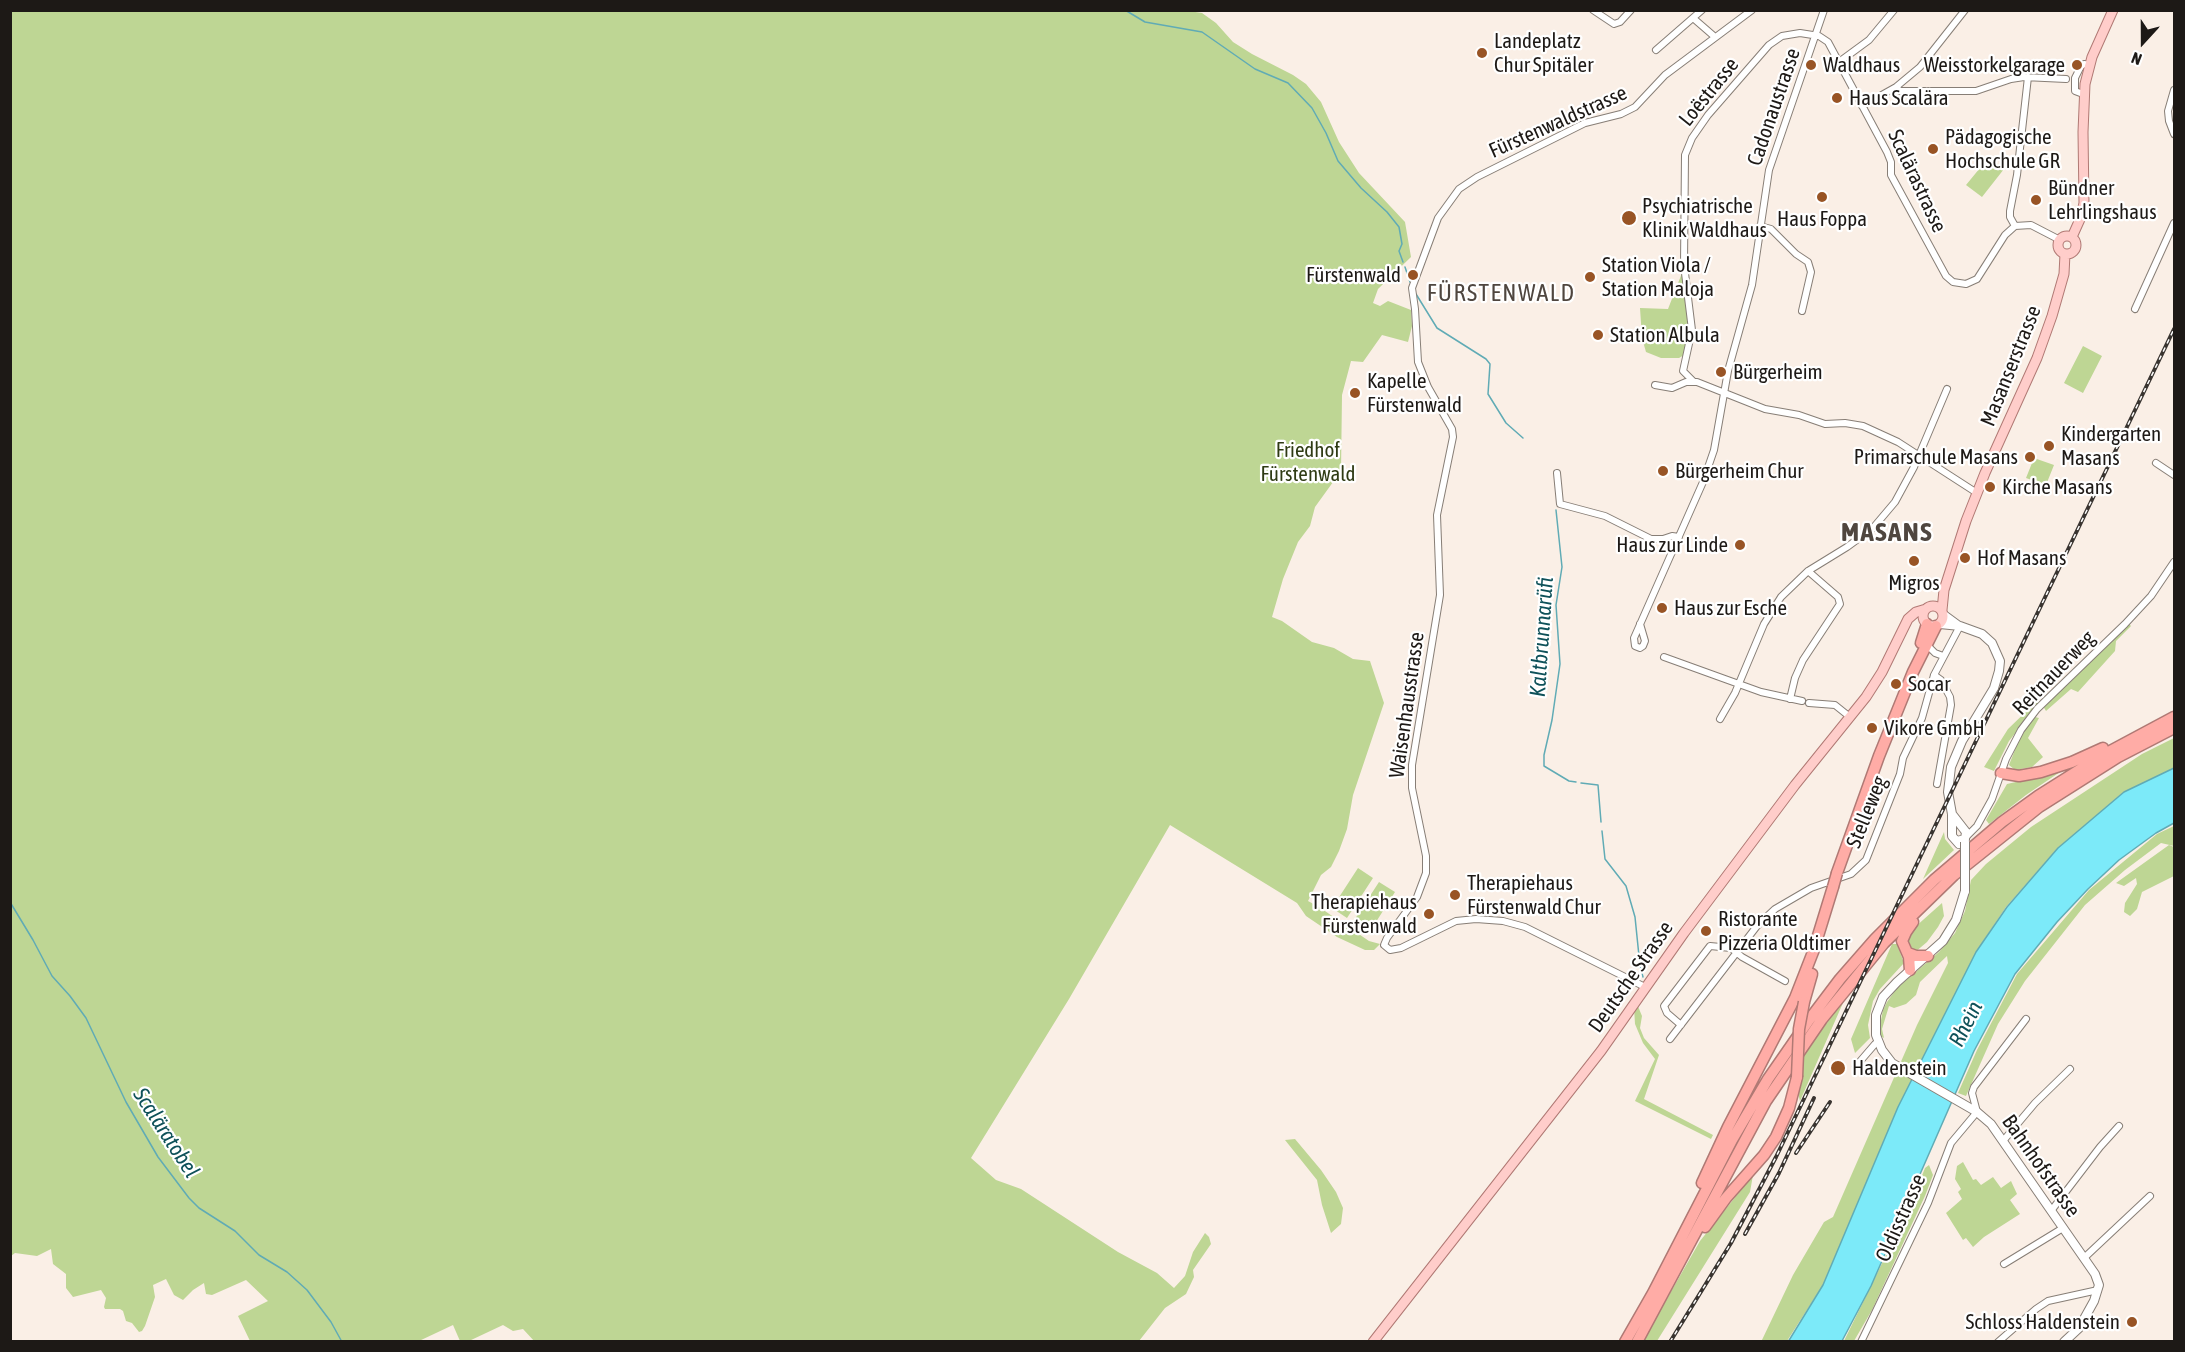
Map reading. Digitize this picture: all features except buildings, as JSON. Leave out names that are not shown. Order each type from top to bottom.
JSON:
[{"type":"highway","points":[[1913,672],[1927,645],[1932,624]]},
{"type":"highway","points":[[1670,1283],[1719,1207],[1764,1155],[1790,1108],[1797,1077],[1800,1022],[1804,1002],[1837,873],[1859,808],[1932,624]]},
{"type":"highway","points":[[2001,773],[2019,776],[2055,768],[2158,719],[2175,716]]},
{"type":"highway","points":[[1625,1341],[1768,1079],[1819,1006],[1875,939],[1943,872],[2011,816],[2103,755],[2175,716]]},
{"type":"highway","points":[[1637,1341],[1754,1122],[1778,1082],[1822,1019],[1856,976],[1898,930],[1954,875],[1996,840],[2074,783],[2132,749],[2175,728]]},
{"type":"highway","points":[[1910,970],[1908,953],[1902,941],[1911,924],[1996,840]]},
{"type":"highway","points":[[1653,1293],[1669,1252],[1724,1137],[1795,998],[1828,906]]},
{"type":"highway","points":[[1908,953],[1928,956]]},
{"type":"main road","points":[[2072,237],[2079,223],[2084,203],[2083,94],[2090,65],[2107,19],[2113,10]]},
{"type":"main road","points":[[2067,236],[2072,237],[2077,247],[2074,252],[2065,254],[2059,248],[2060,240],[2067,236]]},
{"type":"main road","name":"Masanserstrasse","points":[[1936,610],[1977,493],[2039,351],[2063,282],[2065,254]]},
{"type":"main road","points":[[1932,624],[1936,610]]},
{"type":"main road","points":[[1932,624],[1936,610]]},
{"type":"main road","name":"Deutsche Strasse","points":[[1373,1341],[1601,1051],[1645,987],[1795,784],[1850,717],[1880,676],[1905,624],[1914,613],[1936,610]]},
{"type":"main road","points":[[1905,624],[1916,618],[1932,624]]},
{"type":"street","points":[[1593,10],[1614,24],[1620,22],[1631,10]]},
{"type":"street","points":[[1656,50],[1702,10]]},
{"type":"street","name":"Fürstenwaldstrasse","points":[[1412,288],[1438,218],[1459,189],[1477,177],[1585,123],[1621,114],[1635,107],[1665,75],[1752,10]]},
{"type":"street","points":[[1817,36],[1824,10]]},
{"type":"street","points":[[1839,62],[1869,40],[1894,10]]},
{"type":"street","points":[[1862,106],[1896,87],[1920,67],[1965,10]]},
{"type":"street","points":[[1693,18],[1715,37]]},
{"type":"street","name":"Loëstrasse","points":[[1693,381],[1683,371],[1692,330],[1684,258],[1685,155],[1692,138],[1704,121],[1769,45],[1782,36],[1792,33],[1817,36]]},
{"type":"street","name":"Scalärastrasse","points":[[1817,36],[1828,42],[1839,62],[1887,152],[1891,162],[1891,175],[1946,276],[1953,282],[1966,284],[1977,279],[2005,235],[2015,226]]},
{"type":"street","name":"Cadonaustrasse","points":[[1640,624],[1703,482],[1714,450],[1724,392],[1752,285],[1772,159],[1817,36]]},
{"type":"street","points":[[1896,87],[1900,91],[1976,91],[2011,79],[2028,77],[2066,79]]},
{"type":"street","points":[[2028,77],[2010,218],[2015,226],[2031,225],[2060,240]]},
{"type":"street","points":[[2175,90],[2168,111],[2169,121],[2175,135]]},
{"type":"street","points":[[2135,309],[2175,223]]},
{"type":"street","points":[[1760,226],[1771,229],[1796,254],[1808,262],[1811,272],[1802,311]]},
{"type":"street","name":"Waisenhausstrasse","points":[[1412,288],[1418,362],[1428,387],[1452,429],[1453,437],[1437,515],[1440,595],[1412,765],[1412,788],[1426,873],[1417,897],[1384,945],[1390,950],[1401,948],[1448,924],[1461,920],[1482,919],[1511,922],[1645,987]]},
{"type":"street","points":[[1655,385],[1672,388],[1693,381],[1761,408],[1801,415],[1825,424],[1843,423],[1863,426],[1919,455],[1977,493]]},
{"type":"street","points":[[1720,719],[1770,613],[1784,594],[1808,571],[1857,540],[1885,515],[1905,485],[1947,389]]},
{"type":"street","points":[[2156,463],[2175,476]]},
{"type":"street","points":[[1557,473],[1560,504],[1605,516],[1651,539],[1678,537]]},
{"type":"street","name":"Reitnauerweg","points":[[1961,836],[1977,826],[1992,798],[2012,745],[2037,709],[2134,615],[2151,596],[2175,562]]},
{"type":"street","points":[[1790,699],[1795,678],[1803,660],[1840,604],[1838,597],[1808,571]]},
{"type":"street","points":[[1856,1066],[1878,1042],[1875,1023],[1881,1003],[1892,986],[1928,956],[1953,927],[1965,891],[1961,836],[1952,814],[1948,792],[1951,767],[1962,741],[1989,698],[2000,666],[1997,650],[1988,638],[1959,626],[1936,610]]},
{"type":"street","points":[[1932,624],[1959,626]]},
{"type":"street","name":"Stelleweg","points":[[1670,1039],[1757,927],[1775,909],[1811,888],[1851,874],[1866,860],[1900,774],[1903,758],[1922,718],[1934,675],[1957,635],[1959,626]]},
{"type":"street","points":[[1927,645],[1935,653],[1943,656]]},
{"type":"street","points":[[1664,657],[1790,699],[1835,705],[1850,717]]},
{"type":"street","points":[[1934,675],[1941,680],[1950,697],[1951,705],[1937,784]]},
{"type":"street","points":[[1682,1025],[1667,1013],[1664,1005],[1708,947],[1731,948],[1785,981]]},
{"type":"street","points":[[1977,1112],[1972,1093],[1974,1087],[2026,1019]]},
{"type":"street","name":"Bahnhofstrasse","points":[[1878,1042],[1895,1066],[1977,1112],[1991,1124],[2084,1258],[2097,1279],[2098,1290]]},
{"type":"street","points":[[2003,1141],[2035,1103],[2070,1069]]},
{"type":"street","name":"Oldisstrasse","points":[[1861,1341],[1928,1203],[1951,1143],[1977,1112]]},
{"type":"street","points":[[2051,1211],[2119,1126]]},
{"type":"street","points":[[2084,1258],[2150,1196]]},
{"type":"street","points":[[2004,1264],[2063,1228]]},
{"type":"street","points":[[1998,1341],[2048,1301],[2098,1290]]},
{"type":"street","points":[[2064,1341],[2082,1324],[2098,1290]]},
{"type":"green space","name":"Friedhof Fürstenwald","points":[[11,10],[1189,11],[1202,13],[1216,23],[1233,42],[1306,84],[1321,102],[1339,142],[1359,173],[1405,222],[1411,257],[1378,289],[1373,303],[1380,306],[1388,301],[1411,310],[1412,326],[1408,342],[1382,335],[1363,362],[1351,361],[1342,395],[1341,471],[1315,507],[1310,526],[1298,542],[1283,579],[1272,617],[1282,621],[1312,642],[1334,648],[1353,659],[1370,661],[1384,703],[1353,795],[1347,829],[1339,851],[1331,867],[1321,875],[1308,901],[1369,941],[1380,944],[1374,950],[1365,950],[1337,937],[1306,916],[1297,903],[1170,825],[1069,999],[971,1158],[996,1180],[1021,1189],[1118,1252],[1157,1273],[1174,1288],[1185,1276],[1193,1252],[1205,1233],[1209,1237],[1211,1244],[1193,1270],[1194,1277],[1186,1294],[1165,1308],[1139,1341],[535,1342],[523,1329],[513,1331],[503,1325],[469,1341],[460,1341],[453,1325],[419,1341],[250,1341],[238,1316],[268,1301],[246,1280],[212,1295],[206,1294],[204,1283],[183,1300],[174,1295],[166,1279],[153,1285],[155,1297],[145,1326],[139,1332],[132,1323],[126,1321],[123,1311],[105,1309],[106,1298],[101,1290],[73,1297],[66,1288],[66,1274],[53,1264],[51,1249],[37,1256],[15,1253],[11,1256]]},
{"type":"green space","points":[[1989,157],[2004,169],[1982,197],[1966,185]]},
{"type":"green space","points":[[1682,273],[1689,327],[1687,345],[1684,355],[1679,358],[1661,358],[1646,352],[1642,338],[1640,308],[1668,309]]},
{"type":"green space","points":[[2083,346],[2102,356],[2083,393],[2064,383]]},
{"type":"green space","points":[[2034,458],[2054,465],[2046,485],[2026,478]]},
{"type":"green space","points":[[2129,624],[2131,626],[2116,641],[2115,651],[2078,692],[2071,689],[2046,711],[2043,706]]},
{"type":"green space","points":[[2038,700],[2040,702],[2009,741],[1994,771],[1984,767],[2008,729]]},
{"type":"green space","points":[[2035,717],[2039,718],[2028,738],[2043,757],[2032,767],[2015,770],[2009,765],[2020,737]]},
{"type":"green space","points":[[2174,738],[2174,768],[2124,792],[2058,848],[2006,907],[1976,952],[1898,1107],[1823,1285],[1787,1341],[1761,1342],[1793,1275],[1824,1222],[1833,1217],[1917,1025],[1948,963],[1947,956],[1920,982],[1916,995],[1906,1004],[1894,1008],[1889,1006],[1882,1029],[1884,1038],[1881,1036],[1880,1025],[1887,1002],[1897,988],[1939,952],[1955,933],[1965,911],[1971,880],[1986,864],[2031,827],[2142,754]]},
{"type":"green space","points":[[2060,772],[1989,824],[1986,820],[2007,784]]},
{"type":"green space","points":[[2174,826],[2174,846],[2161,843],[2125,870],[2085,905],[2025,981],[1998,1024],[1966,1096],[1958,1093],[1977,1050],[2017,974],[2089,890],[2157,834]]},
{"type":"green space","points":[[1944,832],[1945,839],[1954,850],[1923,879]]},
{"type":"green space","points":[[2169,845],[2174,847],[2174,876],[2142,892],[2137,909],[2130,916],[2124,912],[2125,903],[2137,884],[2136,878],[2124,886],[2116,883]]},
{"type":"green space","points":[[1358,868],[1373,878],[1347,918],[1332,908]]},
{"type":"green space","points":[[1379,882],[1395,892],[1369,933],[1353,922]]},
{"type":"green space","points":[[1942,903],[1944,916],[1938,927],[1927,942],[1914,953],[1908,940],[1914,928]]},
{"type":"green space","points":[[1892,944],[1897,944],[1904,963],[1880,989],[1873,1001],[1868,1025],[1870,1038],[1855,1053],[1851,1039]]},
{"type":"green space","points":[[1846,996],[1800,1101],[1798,1093],[1804,1055]]},
{"type":"green space","points":[[1637,1004],[1642,1016],[1640,1028],[1644,1038],[1659,1055],[1644,1099],[1713,1135],[1711,1139],[1635,1101],[1655,1059],[1643,1043],[1635,1024],[1634,1007]]},
{"type":"green space","points":[[1295,1139],[1321,1170],[1336,1192],[1343,1208],[1341,1224],[1331,1233],[1317,1180],[1285,1140]]},
{"type":"green space","points":[[1963,1162],[1973,1180],[1976,1179],[1981,1185],[1993,1177],[2001,1188],[2011,1181],[2017,1194],[2010,1200],[2020,1214],[1984,1237],[1973,1247],[1966,1238],[1963,1240],[1946,1213],[1962,1199],[1958,1192],[1961,1189],[1955,1179],[1957,1166]]},
{"type":"green space","points":[[1929,1165],[1933,1175],[1925,1196],[1872,1310],[1854,1341],[1844,1341],[1910,1206],[1925,1168]]},
{"type":"green space","points":[[1753,1175],[1750,1192],[1657,1341],[1642,1342],[1700,1241]]},
{"type":"water","name":"Rhein","points":[[2174,768],[2174,823],[2119,860],[2088,889],[2057,922],[2015,974],[1974,1051],[1871,1286],[1842,1341],[1788,1342],[1823,1285],[1898,1107],[1976,952],[2007,907],[2058,848],[2124,792]]},
{"type":"waterway","name":"Kaltbrunnarüfi","points":[[1125,10],[1145,22],[1202,32],[1255,69],[1288,83],[1312,108],[1338,161],[1399,227],[1402,244],[1399,251],[1403,262]]},
{"type":"waterway","name":"Kaltbrunnarüfi","points":[[1405,267],[1410,282]]},
{"type":"waterway","name":"Kaltbrunnarüfi","points":[[1416,294],[1437,328],[1486,359],[1490,364],[1488,394],[1506,423],[1523,438]]},
{"type":"waterway","name":"Kaltbrunnarüfi","points":[[1556,510],[1562,567],[1556,605],[1560,664],[1544,766],[1569,781],[1576,782]]},
{"type":"waterway","name":"Kaltbrunnarüfi","points":[[1581,783],[1598,785],[1601,822]]},
{"type":"waterway","name":"Kaltbrunnarüfi","points":[[1602,831],[1605,859],[1626,886],[1635,917],[1643,977]]},
{"type":"waterway","name":"Scaläratobel","points":[[10,902],[52,976],[86,1018],[126,1102],[158,1157],[199,1208],[235,1231],[259,1255],[287,1272],[307,1290],[331,1322],[342,1342]]},
{"type":"railway","points":[[1670,1342],[1731,1243],[1776,1157],[2174,329]]},
{"type":"railway","points":[[1745,1234],[1779,1173],[1814,1098]]},
{"type":"railway","points":[[1796,1153],[1830,1102]]},
{"type":"place","name":"Landeplatz Chur Spitäler","points":[[1482,53]]},
{"type":"place","name":"Waldhaus","points":[[1811,65]]},
{"type":"place","name":"Weisstorkelgarage","points":[[2077,65]]},
{"type":"place","name":"Haus Scalära","points":[[1837,98]]},
{"type":"place","name":"Pädagogische Hochschule GR","points":[[1933,149]]},
{"type":"place","name":"Haus Foppa","points":[[1822,197]]},
{"type":"place","name":"Bündner Lehrlingshaus","points":[[2036,200]]},
{"type":"place","name":"Psychiatrische Klinik Waldhaus","points":[[1629,218]]},
{"type":"place","name":"Fürstenwald","points":[[1413,275]]},
{"type":"place","name":"Station Viola / Station Maloja","points":[[1590,277]]},
{"type":"place","name":"Station Albula","points":[[1598,335]]},
{"type":"place","name":"Bürgerheim","points":[[1721,372]]},
{"type":"place","name":"Kapelle Fürstenwald","points":[[1355,393]]},
{"type":"place","name":"Kindergarten Masans","points":[[2049,446]]},
{"type":"place","name":"Primarschule Masans","points":[[2030,457]]},
{"type":"place","name":"Bürgerheim Chur","points":[[1663,471]]},
{"type":"place","name":"Kirche Masans","points":[[1990,487]]},
{"type":"place","name":"Haus zur Linde","points":[[1740,545]]},
{"type":"place","name":"Hof Masans","points":[[1965,558]]},
{"type":"place","name":"Migros","points":[[1914,561]]},
{"type":"place","name":"Haus zur Esche","points":[[1662,608]]},
{"type":"place","name":"Socar","points":[[1896,684]]},
{"type":"place","name":"Vikore GmbH","points":[[1872,728]]},
{"type":"place","name":"Therapiehaus Fürstenwald Chur","points":[[1455,895]]},
{"type":"place","name":"Therapiehaus Fürstenwald","points":[[1429,914]]},
{"type":"place","name":"Ristorante Pizzeria Oldtimer","points":[[1706,931]]},
{"type":"place","name":"Haldenstein","points":[[1838,1068]]},
{"type":"place","name":"Schloss Haldenstein","points":[[2132,1322]]},
{"type":"district","name":"FÜRSTENWALD","points":[[1501,293]]},
{"type":"district","name":"MASANS","points":[[1887,532]]}]
